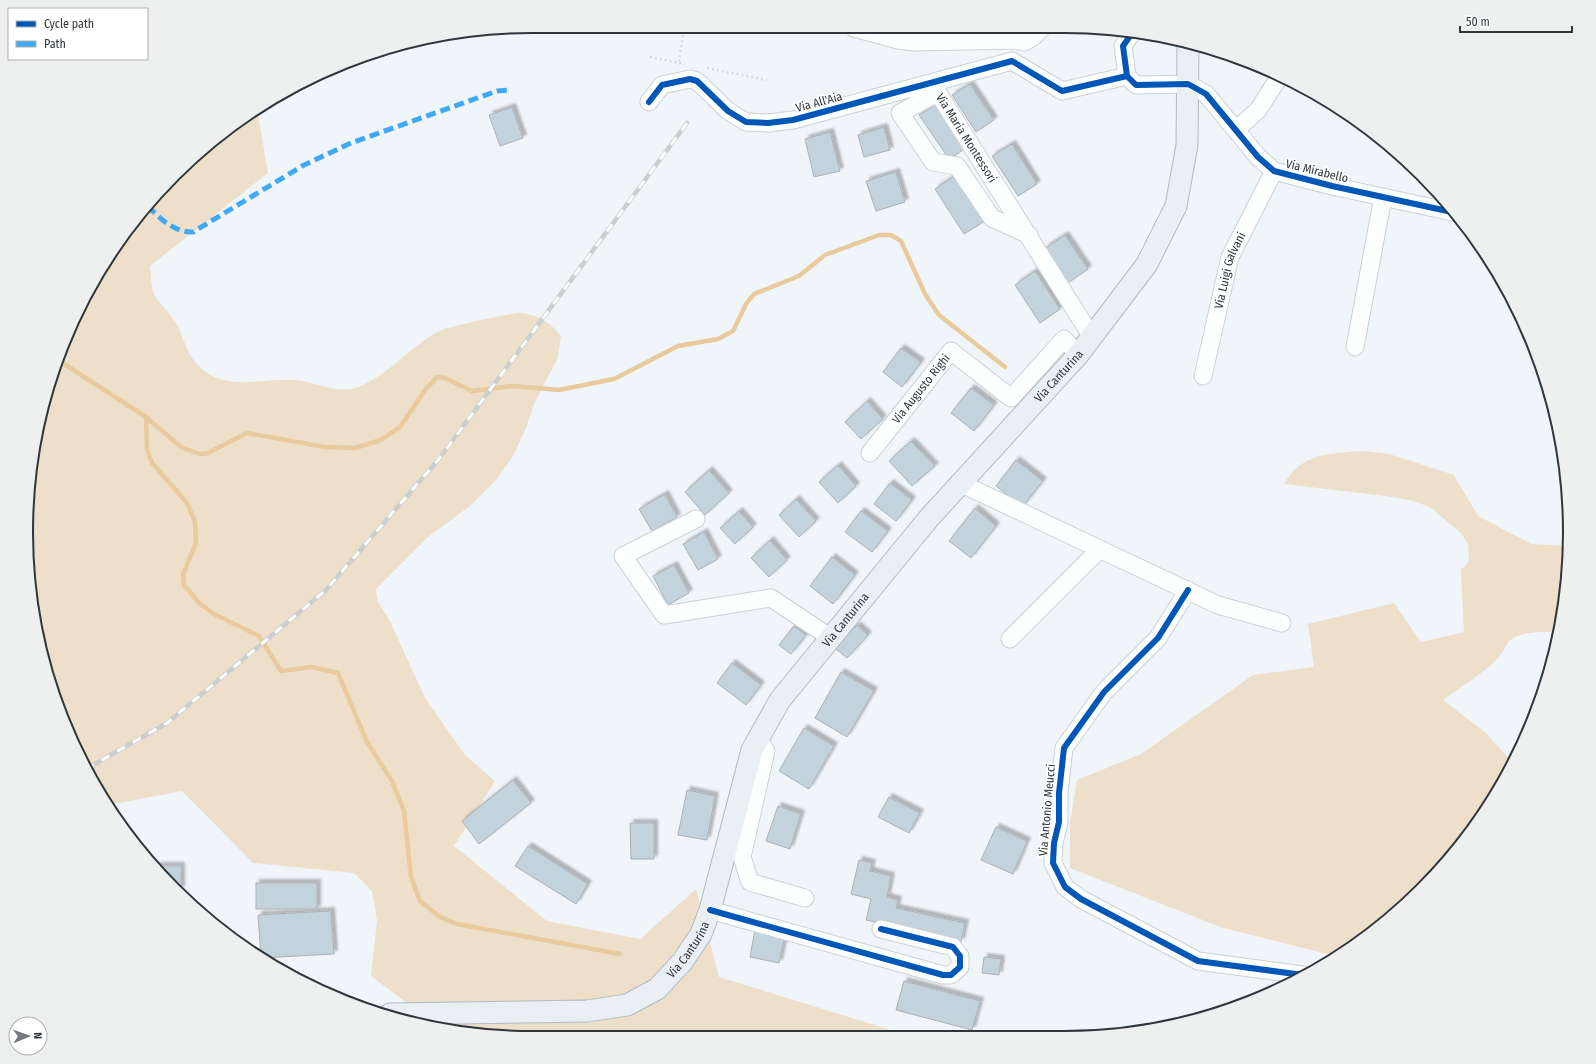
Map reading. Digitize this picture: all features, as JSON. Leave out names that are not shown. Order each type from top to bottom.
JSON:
[{"type":"main road","name":"Via Canturina","points":[[432,1020],[587,1011],[627,1005],[657,989],[682,962],[701,934],[710,910],[752,750],[780,700],[929,518],[962,484],[1078,355],[1147,264],[1176,206],[1187,145],[1188,49]]},
{"type":"street","points":[[872,33],[898,40],[915,42],[1014,40],[1024,42],[1037,33]]},
{"type":"street","points":[[1129,37],[1123,46],[1127,76],[1136,86],[1188,84]]},
{"type":"street","name":"Via All'Aia","points":[[649,102],[662,85],[690,79],[697,81],[728,111],[746,122],[768,123],[793,120],[1012,61],[1062,91],[1127,76]]},
{"type":"street","points":[[1236,130],[1258,110],[1277,81]]},
{"type":"street","name":"Via Mirabello","points":[[1188,84],[1206,94],[1258,157],[1274,171],[1445,211]]},
{"type":"street","name":"Via Maria Montessori","points":[[1029,235],[992,218],[957,166],[933,162],[900,113],[938,93],[1029,235],[1092,337]]},
{"type":"street","name":"Via Luigi Galvani","points":[[1203,376],[1230,257],[1274,171]]},
{"type":"street","points":[[1355,347],[1383,197]]},
{"type":"street","name":"Via Augusto Righi","points":[[870,452],[951,351],[1012,398],[1064,339],[1078,355]]},
{"type":"street","points":[[962,484],[1218,605],[1282,624]]},
{"type":"street","points":[[696,519],[623,556],[664,615],[771,598],[831,638]]},
{"type":"street","points":[[1010,639],[1100,549]]},
{"type":"street","name":"Via Antonio Meucci","points":[[1188,590],[1158,638],[1104,692],[1064,748],[1059,793],[1059,822],[1054,843],[1053,863],[1065,887],[1081,899],[1198,960],[1296,974]]},
{"type":"street","points":[[758,739],[766,751],[742,857],[750,882],[805,898]]},
{"type":"street","points":[[710,910],[943,975],[951,976],[960,968],[960,956],[953,947],[881,929]]},
{"type":"path","points":[[679,62],[683,33]]},
{"type":"shaded area","points":[[258,115],[268,173],[150,266],[152,286],[155,296],[175,321],[192,358],[203,369],[214,377],[226,381],[253,382],[295,380],[346,390],[364,384],[386,371],[437,332],[464,324],[520,313],[538,317],[553,327],[561,336],[558,357],[534,404],[526,428],[513,456],[497,479],[470,506],[428,537],[376,589],[378,602],[390,621],[425,698],[465,755],[495,781],[454,846],[547,921],[640,939],[696,889],[719,977],[894,1031],[532,1031],[467,1027],[430,1020],[371,976],[377,921],[372,891],[354,873],[253,863],[182,791],[114,804],[84,753],[59,692],[50,661],[37,597],[33,532],[37,467],[50,403],[59,372],[84,311],[100,282],[136,228],[179,179],[228,136]]},
{"type":"shaded area","points":[[1363,451],[1389,454],[1454,475],[1478,516],[1531,544],[1563,546],[1559,597],[1552,632],[1522,634],[1512,639],[1509,641],[1500,656],[1491,665],[1478,676],[1443,700],[1486,733],[1509,759],[1496,782],[1460,836],[1417,885],[1368,928],[1329,955],[1223,928],[1070,868],[1070,824],[1077,780],[1141,754],[1253,675],[1314,667],[1308,624],[1394,603],[1421,642],[1464,632],[1461,570],[1469,561],[1468,544],[1461,533],[1430,507],[1410,500],[1385,496],[1284,484],[1291,474],[1308,460],[1328,454]]},
{"type":"building","points":[[970,84],[994,120],[976,132],[952,95]]},
{"type":"building","points":[[937,104],[966,148],[949,159],[919,115]]},
{"type":"building","points":[[512,107],[523,138],[500,146],[489,115]]},
{"type":"building","points":[[884,127],[890,150],[864,157],[858,135]]},
{"type":"building","points":[[830,132],[840,171],[814,177],[805,139]]},
{"type":"building","points":[[1012,144],[1037,184],[1018,196],[992,156]]},
{"type":"building","points":[[896,172],[905,202],[876,211],[866,181]]},
{"type":"building","points":[[959,173],[988,219],[964,234],[935,189]]},
{"type":"building","points":[[1065,235],[1088,269],[1068,283],[1045,248]]},
{"type":"building","points":[[1035,271],[1060,309],[1040,323],[1015,285]]},
{"type":"building","points":[[901,348],[921,362],[902,387],[883,372]]},
{"type":"building","points":[[971,388],[994,405],[974,431],[951,413]]},
{"type":"building","points":[[867,401],[883,419],[861,439],[845,422]]},
{"type":"building","points":[[911,441],[935,466],[912,486],[889,461]]},
{"type":"building","points":[[1016,460],[1043,481],[1022,507],[996,486]]},
{"type":"building","points":[[838,465],[856,486],[838,503],[819,482]]},
{"type":"building","points":[[709,470],[729,493],[705,515],[685,492]]},
{"type":"building","points":[[890,483],[912,500],[896,521],[874,504]]},
{"type":"building","points":[[665,494],[677,517],[652,531],[639,509]]},
{"type":"building","points":[[796,499],[816,521],[799,537],[779,515]]},
{"type":"building","points":[[975,508],[996,526],[971,558],[949,541]]},
{"type":"building","points":[[739,511],[753,527],[735,544],[720,528]]},
{"type":"building","points":[[861,511],[888,531],[872,552],[845,532]]},
{"type":"building","points":[[704,532],[718,559],[698,570],[683,544]]},
{"type":"building","points":[[770,540],[787,560],[769,577],[751,558]]},
{"type":"building","points":[[832,557],[855,575],[833,604],[810,586]]},
{"type":"building","points":[[674,565],[689,593],[668,605],[653,576]]},
{"type":"building","points":[[857,625],[868,635],[847,658],[835,648]]},
{"type":"building","points":[[794,626],[806,635],[791,654],[779,645]]},
{"type":"building","points":[[732,663],[761,685],[746,705],[717,683]]},
{"type":"building","points":[[841,672],[874,691],[847,737],[815,718]]},
{"type":"building","points":[[804,728],[834,746],[809,789],[779,771]]},
{"type":"building","points":[[513,780],[531,803],[479,844],[462,821]]},
{"type":"building","points":[[687,790],[715,796],[707,840],[678,835]]},
{"type":"building","points":[[889,797],[920,813],[909,833],[878,817]]},
{"type":"building","points":[[778,806],[801,814],[790,849],[766,841]]},
{"type":"building","points":[[630,823],[654,823],[654,859],[631,859]]},
{"type":"building","points":[[996,827],[1027,841],[1013,874],[981,860]]},
{"type":"building","points":[[528,846],[588,884],[576,904],[515,866]]},
{"type":"building","points":[[859,860],[872,863],[870,871],[891,876],[887,897],[898,900],[896,908],[965,923],[961,942],[866,920],[871,899],[851,894]]},
{"type":"building","points":[[162,866],[181,866],[181,887]]},
{"type":"building","points":[[256,883],[317,883],[317,909],[256,909]]},
{"type":"building","points":[[331,911],[334,954],[272,957],[260,950],[258,915]]},
{"type":"building","points":[[755,929],[785,935],[779,963],[750,957]]},
{"type":"building","points":[[984,957],[1001,959],[999,975],[982,973]]},
{"type":"building","points":[[904,981],[980,1001],[972,1030],[896,1010]]},
{"type":"waterway","points":[[63,363],[146,417],[181,447],[199,454],[208,453],[247,433],[325,447],[355,448],[381,440],[400,427],[426,389],[437,377],[445,378],[472,391],[513,386],[559,390],[614,379],[678,346],[718,339],[733,331],[746,304],[754,294],[799,276],[825,255],[879,235],[891,235],[901,241],[925,294],[939,315],[1005,367]]},
{"type":"waterway","points":[[146,417],[147,449],[152,463],[187,503],[195,522],[196,543],[183,574],[184,585],[199,603],[214,614],[259,636],[281,671],[311,667],[338,673],[367,742],[392,781],[404,811],[411,877],[420,901],[440,917],[457,924],[620,954]]},
{"type":"railway","points":[[91,766],[167,723],[326,590],[439,459],[687,123]]},
{"type":"marked path","points":[[152,210],[168,224],[186,232],[193,232],[304,165],[351,143],[497,91],[510,90]]},
{"type":"cycle path","points":[[1129,37],[1123,46],[1127,76],[1136,85],[1188,84],[1206,94],[1258,157],[1274,171],[1332,186],[1445,211]]},
{"type":"cycle path","points":[[649,102],[662,85],[690,79],[697,81],[728,111],[746,122],[768,123],[793,120],[1012,61],[1062,91],[1127,76]]},
{"type":"cycle path","points":[[1188,590],[1158,638],[1104,692],[1064,748],[1059,793],[1059,822],[1054,843],[1053,863],[1065,887],[1081,899],[1198,961],[1296,974]]},
{"type":"cycle path","points":[[710,910],[943,975],[951,975],[960,967],[960,956],[953,947],[881,929]]}]
